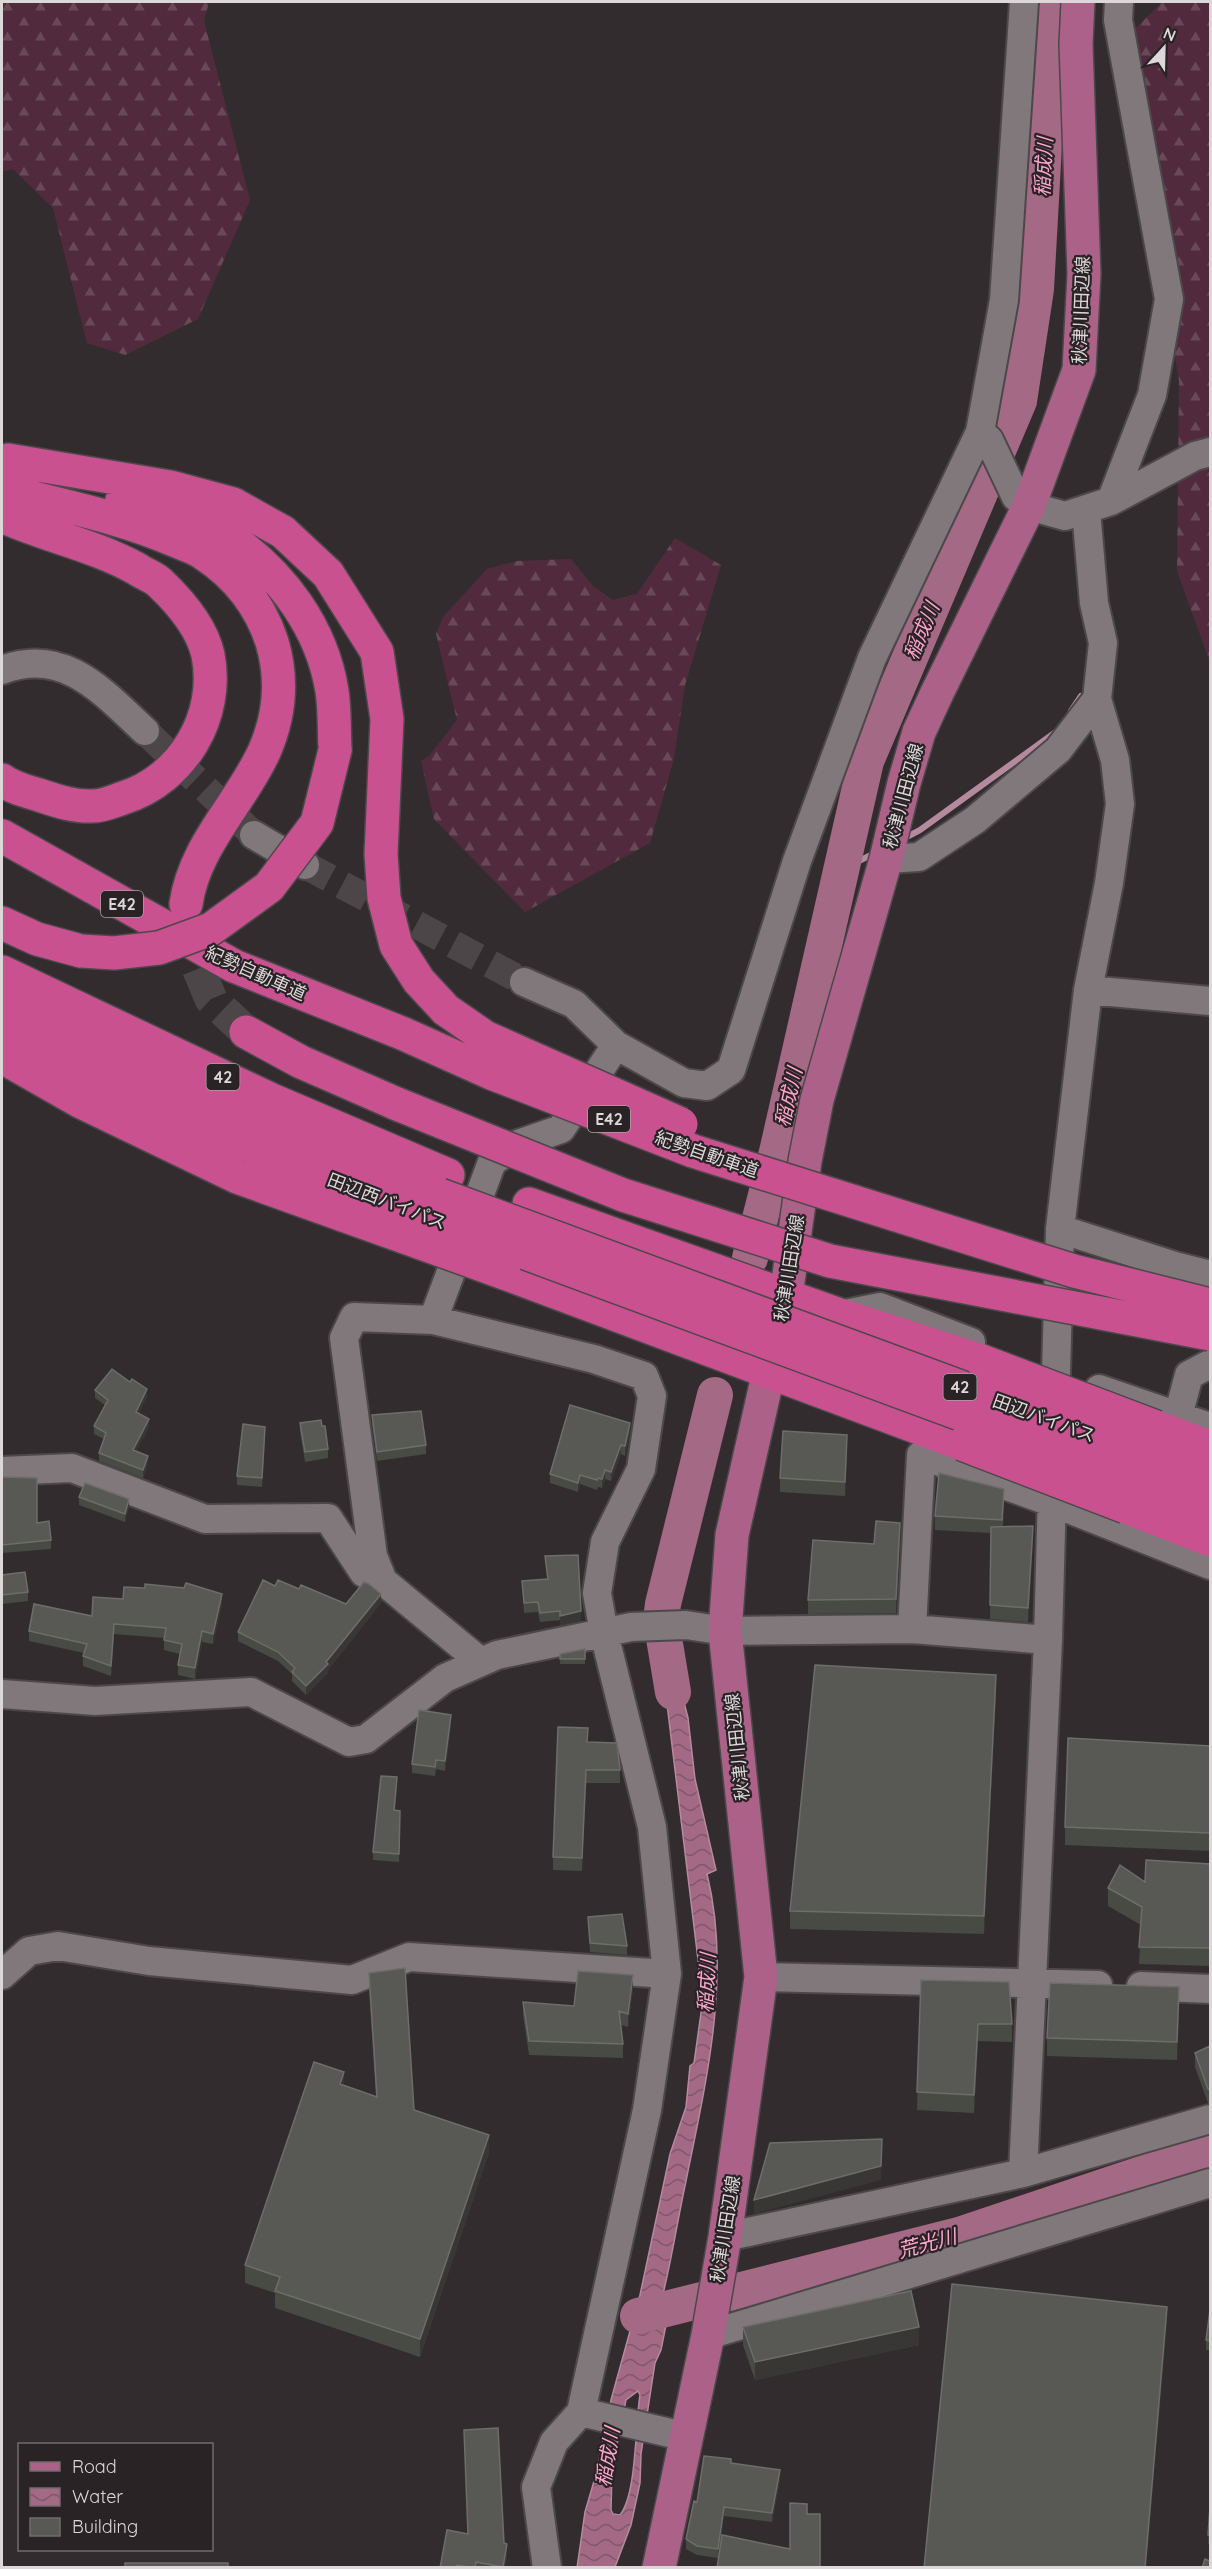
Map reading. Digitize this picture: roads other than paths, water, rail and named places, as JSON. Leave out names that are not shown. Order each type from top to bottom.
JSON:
[{"type":"highway","points":[[2,923],[37,939],[81,951],[114,953],[159,948],[211,929],[269,887],[317,823],[335,750],[332,691],[320,643],[300,605],[266,569],[229,537],[170,513],[4,469]]},
{"type":"highway","points":[[4,469],[203,553],[242,586],[266,625],[278,663],[278,710],[264,751],[208,843],[189,883],[186,904]]},
{"type":"highway","points":[[4,469],[170,488],[233,504],[283,532],[328,574],[378,652],[387,719],[381,854],[384,898],[396,945],[419,981],[446,1010],[485,1037],[739,1148],[818,1191]]},
{"type":"highway","points":[[2,516],[36,531],[107,552],[159,582],[190,617],[207,653],[210,684],[205,714],[195,740],[178,764],[164,777],[138,794],[95,806],[70,805],[11,786],[2,780]]},
{"type":"highway","name":"紀勢自動車道","points":[[2,836],[187,942],[234,966],[404,1034],[491,1073],[693,1151],[1074,1271],[1210,1305]]},
{"type":"highway","name":"42","points":[[2,972],[272,1100],[435,1208],[504,1273],[778,1334],[840,1315],[982,1361],[1148,1457],[1210,1540]]},
{"type":"highway","name":"田辺西バイパス","points":[[2,1003],[66,1037],[285,1134],[435,1208]]},
{"type":"highway","name":"田辺西バイパス","points":[[2,1032],[129,1094],[231,1139],[435,1208],[778,1334]]},
{"type":"highway","points":[[246,1032],[301,1062],[397,1104],[623,1195],[830,1262],[1210,1334]]},
{"type":"highway","name":"42","points":[[2,1058],[81,1102],[237,1177],[435,1208],[529,1204],[778,1334],[962,1444],[1148,1457],[1210,1447]]},
{"type":"highway","name":"田辺バイパス","points":[[778,1334],[1210,1478]]},
{"type":"highway","name":"田辺バイパス","points":[[1148,1457],[1210,1506]]},
{"type":"main road","name":"秋津川田辺線","points":[[658,2568],[675,2433],[708,2335],[725,2237],[761,1977],[725,1631],[732,1535],[778,1334],[805,1161],[817,1100],[886,859],[904,783],[920,732],[1023,502],[1079,370],[1084,274],[1076,44],[1078,2]]},
{"type":"street","points":[[524,982],[574,1004],[616,1045],[684,1083],[707,1086],[731,1070],[797,861],[872,658],[985,436],[1004,300],[1024,2]]},
{"type":"street","points":[[1023,2173],[1032,1983],[1053,1738],[1048,1640],[1060,1230],[1088,990],[1109,883],[1120,804],[1115,760],[1097,699],[1103,643],[1094,603],[1099,506],[1152,395],[1169,299],[1118,20],[1119,2]]},
{"type":"street","points":[[985,436],[1023,502],[1065,516],[1099,506],[1195,456],[1210,452]]},
{"type":"street","points":[[2,670],[21,662],[56,666],[86,678],[145,730]]},
{"type":"street","points":[[886,859],[919,857],[975,820],[1058,750],[1097,699]]},
{"type":"street","points":[[254,835],[305,865]]},
{"type":"street","points":[[1088,990],[1210,1001]]},
{"type":"street","points":[[433,1320],[492,1162],[518,1144],[561,1129],[616,1045]]},
{"type":"street","points":[[1060,1230],[1210,1275]]},
{"type":"street","points":[[840,1315],[880,1307],[1056,1374],[1148,1457]]},
{"type":"street","points":[[383,1581],[373,1556],[344,1338],[354,1317],[433,1320],[594,1359],[644,1376],[652,1396],[641,1469],[605,1542],[597,1593],[617,1630],[652,1827],[667,1974],[647,2110],[581,2412],[554,2442],[536,2487],[547,2568]]},
{"type":"street","points":[[1148,1457],[1189,1375],[1210,1364]]},
{"type":"street","points":[[1148,1457],[1210,1427]]},
{"type":"street","points":[[912,1629],[921,1455],[1051,1502],[1210,1565]]},
{"type":"street","points":[[2,1471],[72,1468],[205,1519],[328,1518],[364,1573],[383,1581],[481,1662]]},
{"type":"street","points":[[2,1695],[95,1701],[251,1692],[349,1742],[366,1739],[445,1678],[497,1655],[617,1630],[686,1624],[725,1631],[912,1629],[1048,1640]]},
{"type":"street","points":[[2,1975],[29,1951],[58,1946],[149,1961],[352,1980],[409,1957],[667,1974]]},
{"type":"street","points":[[761,1977],[1210,1989]]},
{"type":"street","points":[[725,2237],[1023,2173],[1210,2119]]},
{"type":"street","points":[[708,2335],[1210,2183]]},
{"type":"street","points":[[581,2412],[675,2433]]},
{"type":"water","points":[[669,1644],[688,1718],[695,1779],[716,1870],[707,1874],[714,1912],[717,1989],[708,2067],[660,2306],[661,2313],[667,2313],[684,2290],[686,2291],[683,2311],[666,2325],[661,2350],[655,2363],[641,2454],[640,2483],[631,2525],[615,2567],[577,2568],[585,2512],[597,2471],[611,2400],[640,2295],[670,2154],[686,2107],[690,2066],[694,2063],[704,1992],[700,1976],[660,1646]],"holes":[[[638,2391],[640,2395],[630,2491],[620,2515],[613,2514],[611,2510],[612,2469],[626,2400]]]},
{"type":"waterway","name":"稲成川","points":[[750,1258],[777,1152],[866,761],[1019,401],[1036,289],[1052,2]]},
{"type":"waterway","points":[[1071,711],[1081,696]]},
{"type":"waterway","points":[[903,839],[920,830],[1057,731]]},
{"type":"waterway","points":[[841,870],[875,853]]},
{"type":"waterway","name":"稲成川","points":[[673,1692],[661,1620],[663,1604],[715,1395]]},
{"type":"waterway","name":"荒光川","points":[[638,2316],[959,2235],[1210,2151]]},
{"type":"tunnel","points":[[145,731],[254,835]]},
{"type":"tunnel","points":[[305,865],[524,982]]},
{"type":"tunnel","points":[[189,921],[193,956],[211,999],[246,1032]]}]
